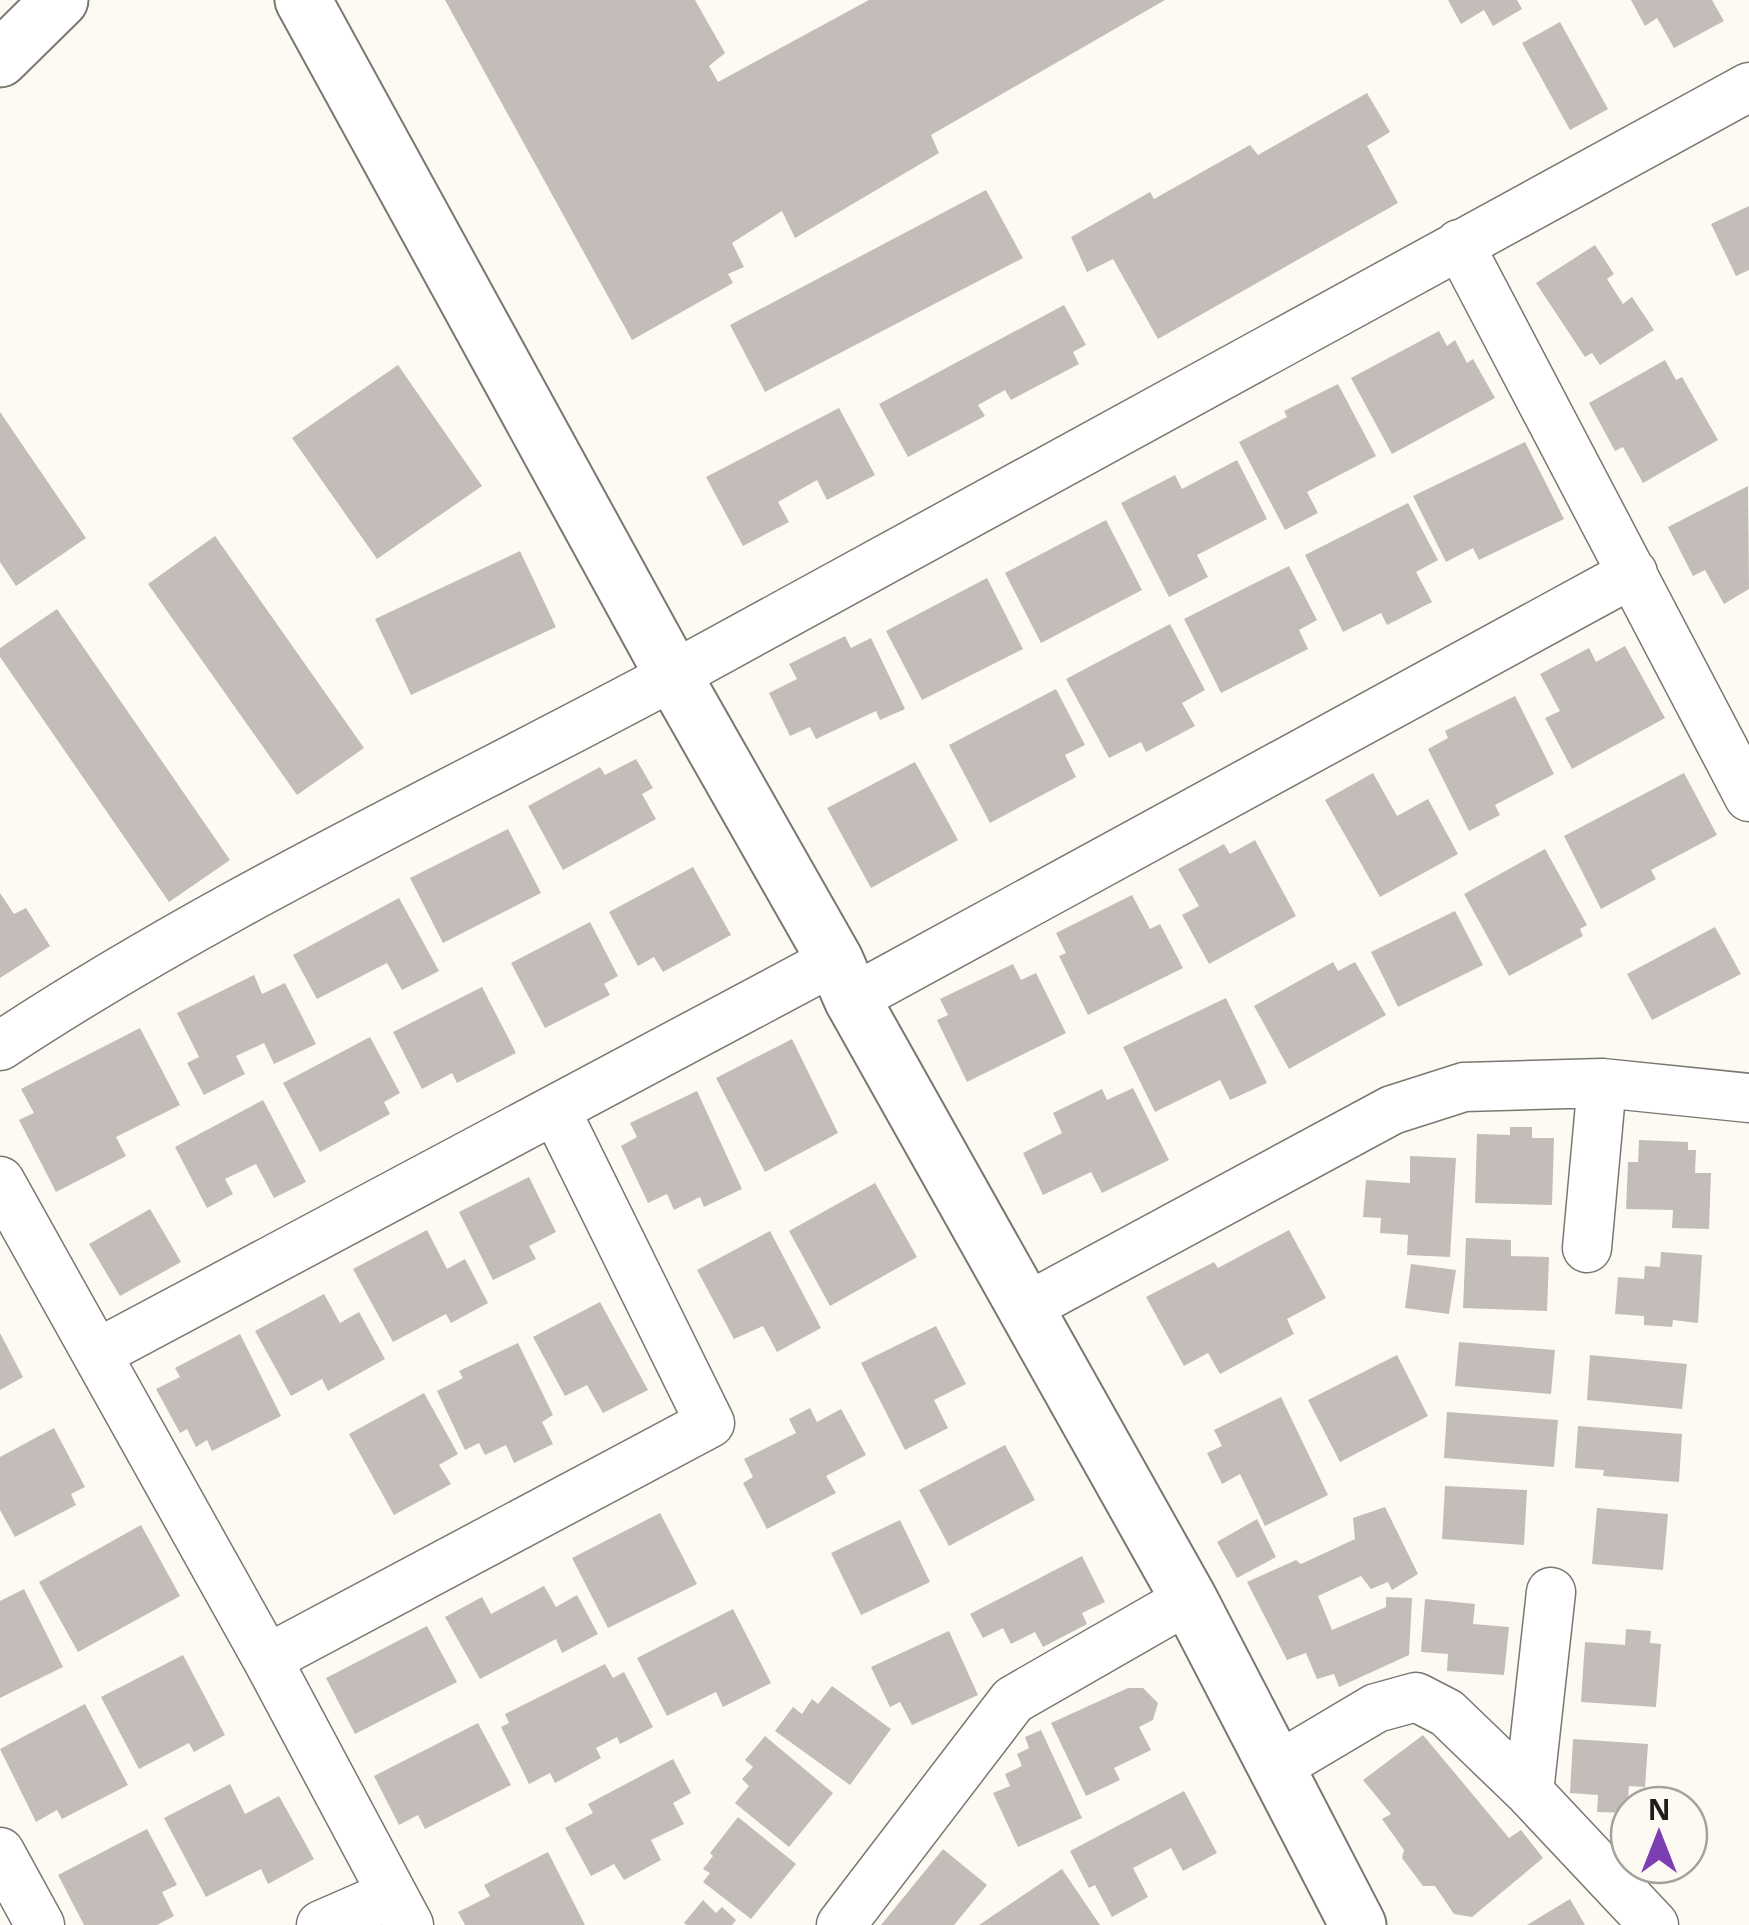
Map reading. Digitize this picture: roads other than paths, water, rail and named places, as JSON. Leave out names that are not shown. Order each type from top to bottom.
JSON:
[{"type":"street","points":[[0,58],[60,0]]},
{"type":"street","points":[[302,0],[672,675],[1188,1600],[1358,1925]]},
{"type":"street","points":[[0,1046],[100,980],[192,927],[672,675],[1749,87]]},
{"type":"street","points":[[1459,244],[1749,798]]},
{"type":"street","points":[[98,1353],[556,1111],[844,980],[1633,573]]},
{"type":"street","points":[[1025,1308],[1392,1110],[1464,1087],[1602,1082],[1749,1098]]},
{"type":"street","points":[[1587,1248],[1602,1082]]},
{"type":"street","points":[[268,1660],[710,1422],[556,1111]]},
{"type":"street","points":[[0,1181],[268,1660],[400,1910],[321,1925]]},
{"type":"street","points":[[1529,1792],[1551,1592]]},
{"type":"street","points":[[842,1925],[1013,1700],[1188,1600]]},
{"type":"street","points":[[1274,1768],[1376,1708],[1416,1697],[1446,1713],[1529,1792],[1654,1925]]},
{"type":"street","points":[[0,1852],[40,1925]]}]
